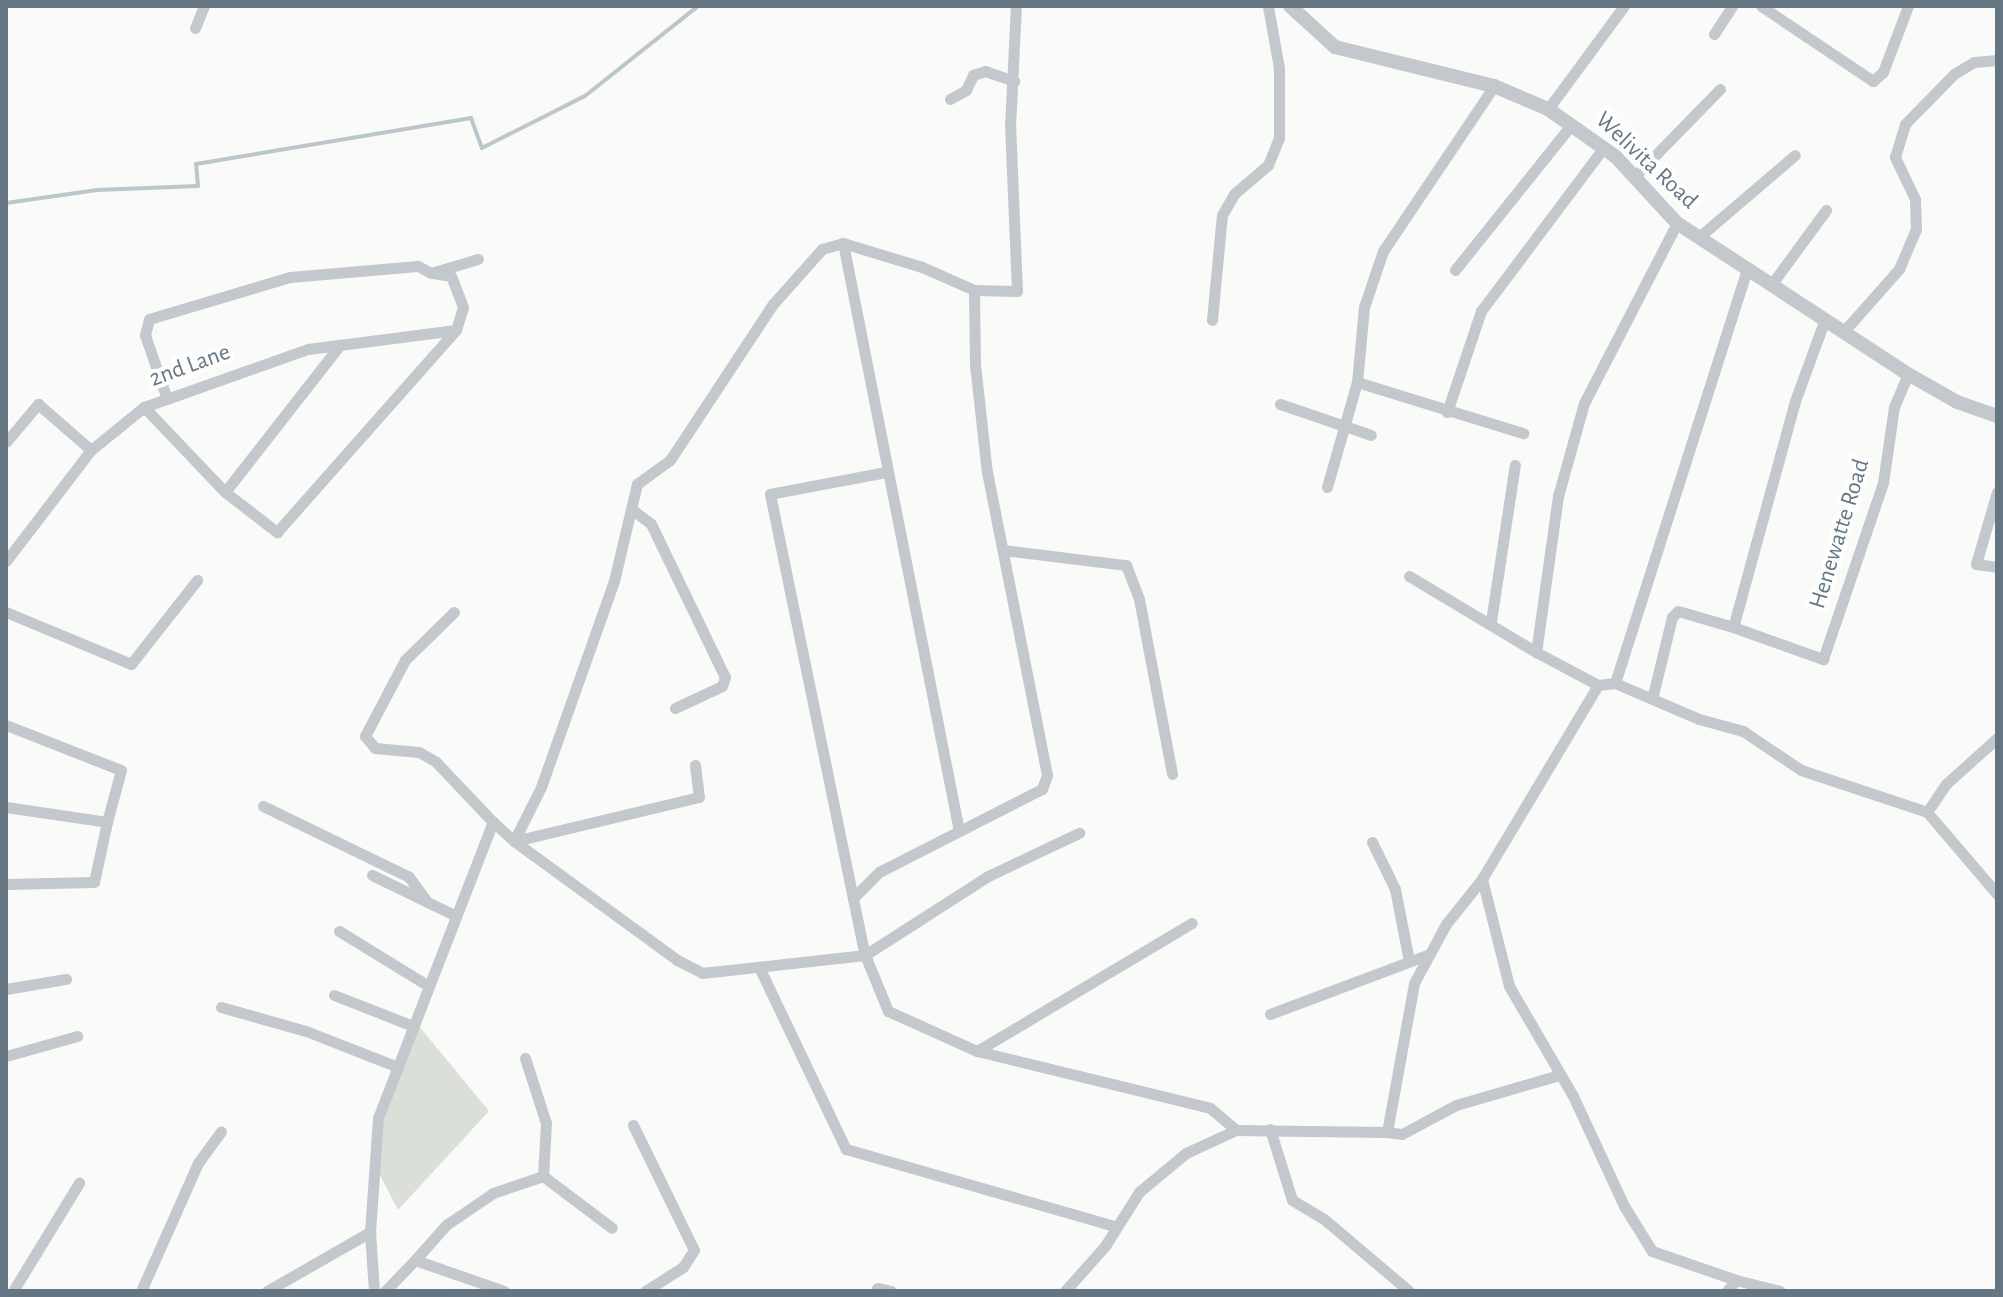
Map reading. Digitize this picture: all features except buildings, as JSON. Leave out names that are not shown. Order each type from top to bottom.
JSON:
[{"type":"street","points":[[195,28],[204,6]]},
{"type":"street","points":[[514,841],[541,787],[634,511],[637,484],[670,460],[773,304],[822,249],[843,243],[922,267],[974,290],[1017,291],[1010,127],[1016,6]]},
{"type":"street","points":[[1212,320],[1222,215],[1234,194],[1268,165],[1279,138],[1282,96],[1268,6]]},
{"type":"street","name":"Welivita Road","points":[[1290,6],[1335,47],[1494,86],[1548,109],[1604,147],[1677,223],[1908,374],[1957,402],[1997,416]]},
{"type":"street","points":[[1548,109],[1624,6]]},
{"type":"street","points":[[1714,34],[1732,6]]},
{"type":"street","points":[[1761,6],[1873,81],[1883,72],[1908,6]]},
{"type":"street","points":[[1845,330],[1899,269],[1916,229],[1915,199],[1895,157],[1905,124],[1954,74],[1974,62],[1997,60]]},
{"type":"street","points":[[950,99],[966,90],[973,75],[985,71],[1014,81]]},
{"type":"street","points":[[1327,487],[1357,382],[1364,307],[1383,251],[1494,86]]},
{"type":"street","points":[[1634,177],[1720,89]]},
{"type":"street","points":[[1455,270],[1572,124]]},
{"type":"street","points":[[1447,412],[1481,311],[1604,147]]},
{"type":"street","points":[[1699,237],[1795,155]]},
{"type":"street","points":[[1771,285],[1826,210]]},
{"type":"street","points":[[1536,652],[1558,496],[1584,403],[1677,223]]},
{"type":"street","points":[[843,243],[959,831]]},
{"type":"street","points":[[431,273],[478,259]]},
{"type":"street","points":[[144,407],[225,492],[277,532],[456,330],[463,307],[451,276],[431,273],[418,266],[290,277],[149,319],[145,335],[166,396]]},
{"type":"street","points":[[1615,683],[1747,270]]},
{"type":"street","points":[[853,898],[879,872],[1042,789],[1047,775],[985,458],[974,290]]},
{"type":"street","points":[[1653,695],[1672,617],[1678,611],[1733,627],[1795,401],[1825,319]]},
{"type":"street","name":"2nd Lane","points":[[6,561],[91,450],[144,407],[166,396],[308,349],[456,330]]},
{"type":"street","points":[[225,492],[340,345]]},
{"type":"street","name":"Henewatte Road","points":[[1733,627],[1823,659],[1883,483],[1894,407],[1908,374]]},
{"type":"street","points":[[1357,382],[1523,433]]},
{"type":"street","points":[[6,442],[38,404],[91,450]]},
{"type":"street","points":[[1280,404],[1371,435]]},
{"type":"street","points":[[1491,621],[1515,465]]},
{"type":"street","points":[[886,472],[770,494],[865,955],[888,1011],[977,1051],[1210,1108],[1236,1130]]},
{"type":"street","points":[[1997,492],[1976,564],[1997,567]]},
{"type":"street","points":[[634,511],[651,524],[725,677],[722,686],[675,708]]},
{"type":"street","points":[[1003,550],[1126,565],[1139,599],[1172,774]]},
{"type":"street","points":[[1409,576],[1598,685],[1615,683],[1653,695],[1699,719],[1743,731],[1801,770],[1927,812],[1997,894]]},
{"type":"street","points":[[6,612],[131,664],[197,580]]},
{"type":"street","points":[[454,612],[405,660],[365,736],[375,748],[419,752],[436,762],[514,841],[677,960],[702,973],[865,955],[988,876],[1079,833]]},
{"type":"street","points":[[1387,1132],[1414,983],[1446,924],[1482,879],[1598,685]]},
{"type":"street","points":[[6,725],[121,770],[94,882],[6,884]]},
{"type":"street","points":[[1927,812],[1946,784],[1997,738]]},
{"type":"street","points":[[514,841],[699,797],[695,765]]},
{"type":"street","points":[[263,806],[409,877],[427,902]]},
{"type":"street","points":[[6,807],[107,822]]},
{"type":"street","points":[[374,1291],[370,1232],[378,1118],[454,915],[493,822]]},
{"type":"street","points":[[1372,842],[1395,889],[1409,961]]},
{"type":"street","points":[[372,875],[454,915]]},
{"type":"street","points":[[1482,879],[1509,986],[1559,1075],[1624,1206],[1652,1251],[1736,1280],[1780,1291]]},
{"type":"street","points":[[977,1051],[1192,923]]},
{"type":"street","points":[[339,931],[427,985]]},
{"type":"street","points":[[1270,1014],[1430,954]]},
{"type":"street","points":[[759,967],[846,1149],[1115,1226]]},
{"type":"street","points":[[6,989],[66,979]]},
{"type":"street","points":[[334,995],[413,1026]]},
{"type":"street","points":[[221,1007],[306,1031],[398,1067]]},
{"type":"street","points":[[6,1056],[77,1036]]},
{"type":"street","points":[[525,1058],[546,1123],[543,1176]]},
{"type":"street","points":[[1065,1291],[1159,1172],[1236,1130],[1402,1134],[1456,1105],[1559,1075]]},
{"type":"street","points":[[633,1125],[694,1250],[683,1267],[645,1291]]},
{"type":"street","points":[[1270,1129],[1292,1200],[1324,1219],[1409,1291]]},
{"type":"street","points":[[141,1291],[198,1163],[221,1131]]},
{"type":"street","points":[[543,1176],[612,1228]]},
{"type":"street","points":[[385,1291],[446,1225],[493,1193],[543,1176]]},
{"type":"street","points":[[13,1291],[79,1183]]},
{"type":"street","points":[[267,1291],[370,1232]]},
{"type":"street","points":[[415,1260],[504,1291]]},
{"type":"street","points":[[1727,1291],[1736,1280]]},
{"type":"street","points":[[877,1288],[891,1291]]},
{"type":"shaded area","points":[[418,1025],[489,1111],[398,1210],[377,1169],[384,1119]]},
{"type":"waterway","points":[[6,203],[97,190],[198,186],[196,164],[471,118],[482,148],[585,96],[698,6]]}]
